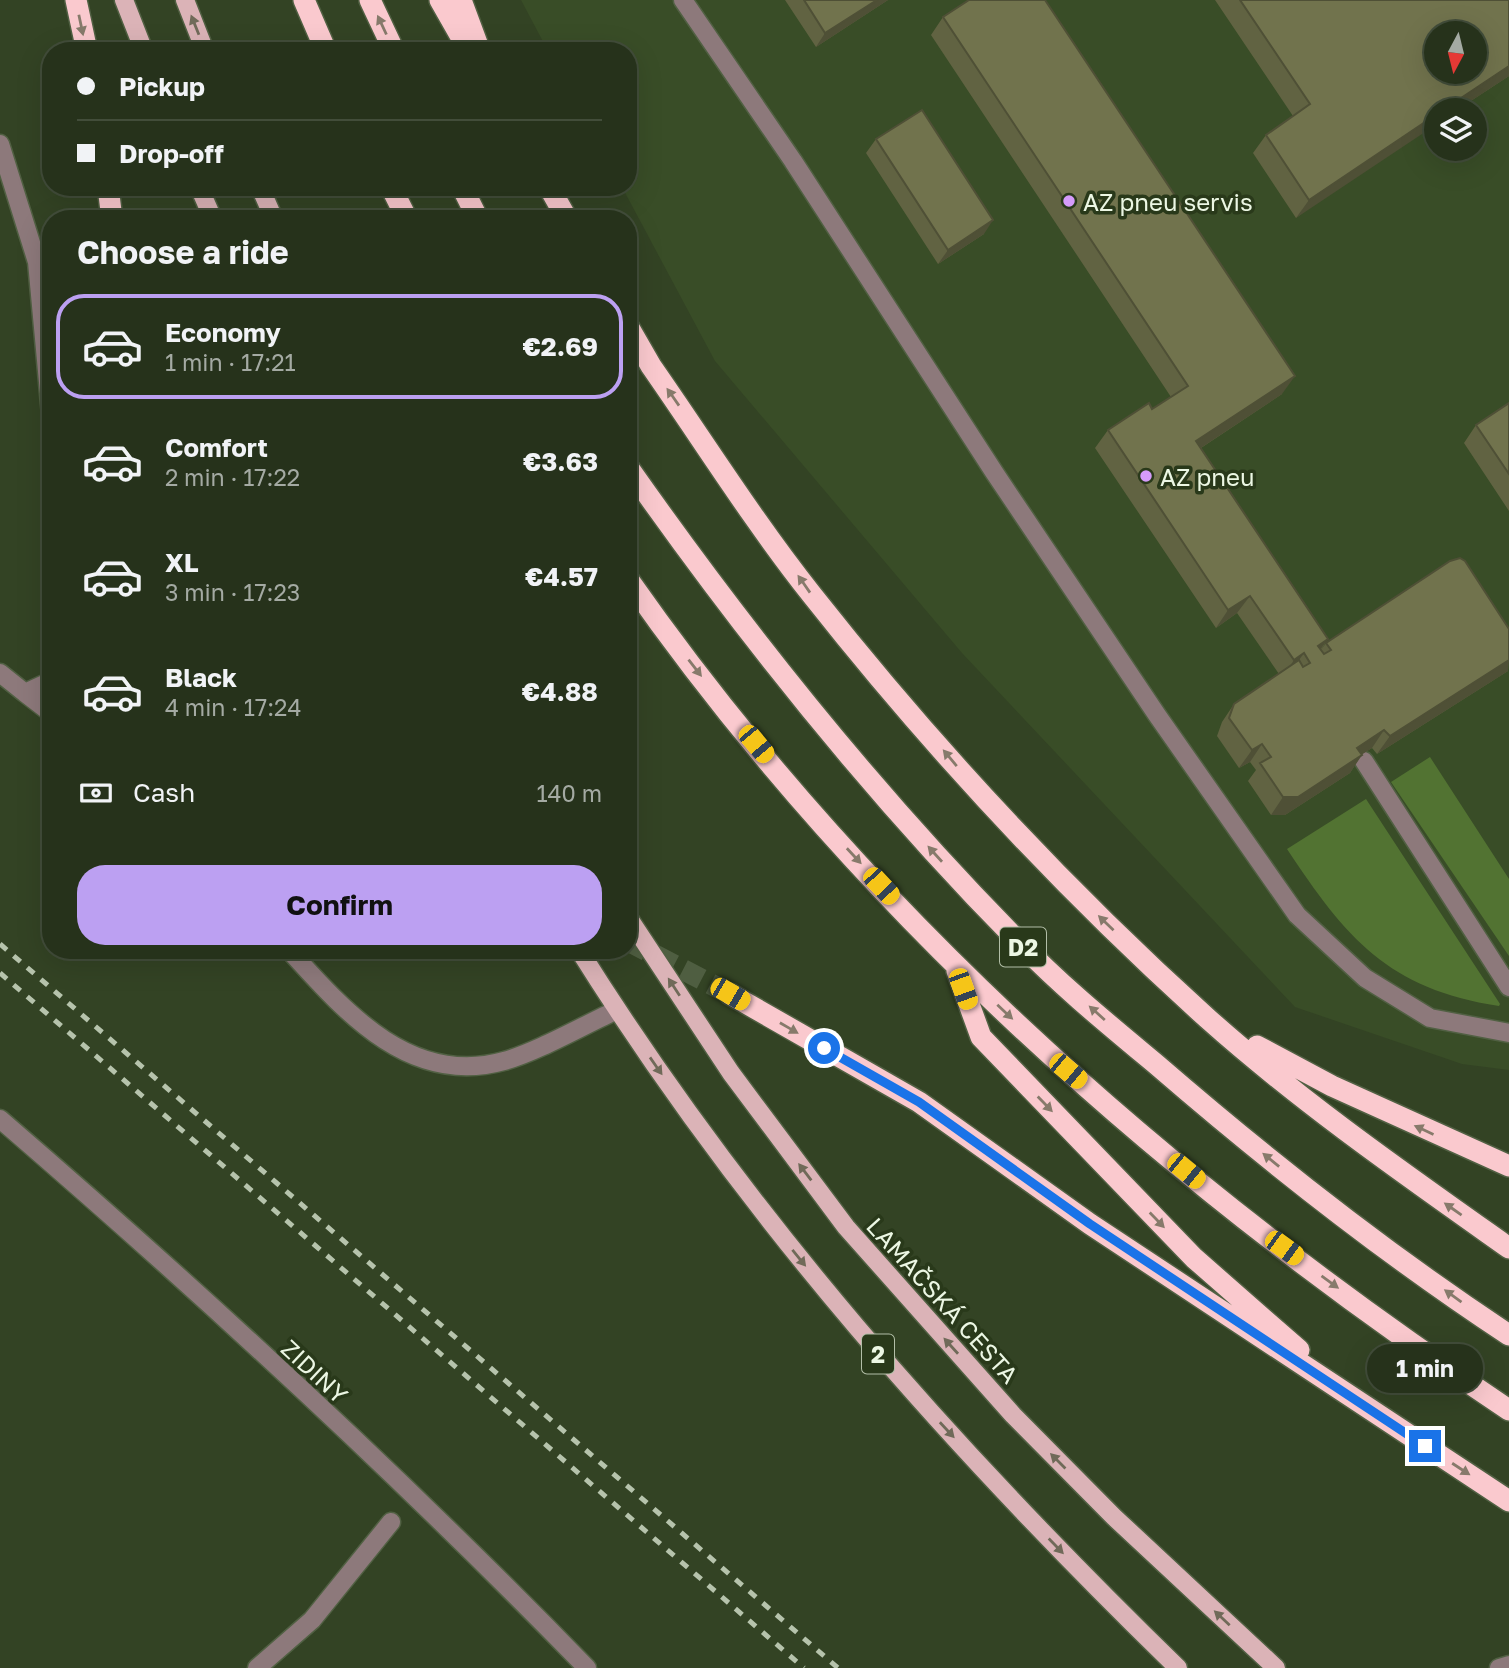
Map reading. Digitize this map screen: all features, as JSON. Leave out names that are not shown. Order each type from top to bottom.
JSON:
[{"type":"highway","points":[[76,0],[85,42]]},
{"type":"highway","points":[[304,0],[322,42]]},
{"type":"highway","points":[[370,0],[390,42]]},
{"type":"highway","points":[[440,0],[465,42]]},
{"type":"highway","points":[[461,0],[477,42]]},
{"type":"highway","points":[[637,342],[651,366],[811,594],[998,814],[1103,921],[1209,1020],[1368,1148],[1509,1248]]},
{"type":"highway","name":"D2","points":[[637,479],[760,650],[867,778],[1019,943],[1170,1077],[1298,1182],[1509,1335]]},
{"type":"highway","name":"D2","points":[[637,591],[739,724],[807,806],[955,965],[1068,1071],[1263,1233],[1449,1370],[1509,1410]]},
{"type":"highway","points":[[955,965],[981,1037],[1194,1258],[1363,1405]]},
{"type":"highway","points":[[730,994],[919,1102],[1090,1224],[1509,1501]]},
{"type":"highway","points":[[1209,1020],[1332,1086],[1509,1166]]},
{"type":"main road","points":[[124,0],[140,42]]},
{"type":"main road","points":[[185,0],[201,42]]},
{"type":"main road","name":"LAMAČSKÁ CESTA","points":[[637,931],[731,1073],[846,1227],[1013,1415],[1114,1517],[1279,1667]]},
{"type":"main road","name":"2","points":[[585,959],[617,1010],[755,1205],[895,1374],[1105,1597],[1178,1668]]},
{"type":"street","points":[[683,0],[793,162],[1149,704],[1297,915],[1366,978],[1430,1018],[1509,1033]]},
{"type":"street","points":[[0,144],[37,262],[42,317]]},
{"type":"street","points":[[0,673],[42,706]]},
{"type":"street","points":[[25,693],[42,685]]},
{"type":"street","points":[[1364,761],[1509,987]]},
{"type":"street","points":[[297,959],[318,983],[389,1045],[426,1062],[475,1067],[507,1060],[617,1010]]},
{"type":"street","name":"ZIDINY","points":[[0,1119],[89,1196],[457,1534],[586,1668]]},
{"type":"street","points":[[257,1668],[312,1620],[391,1522]]},
{"type":"street","points":[[1499,1668],[1509,1665]]},
{"type":"shaded area","points":[[521,0],[1509,0],[1509,1070],[1462,1064],[1295,1007],[962,653],[715,361],[637,215],[637,210],[634,210],[627,196],[637,196],[637,42],[543,42]]},
{"type":"shaded area","points":[[1430,757],[1509,879],[1509,956],[1391,782]]},
{"type":"shaded area","points":[[1366,799],[1499,1006],[1460,998],[1427,987],[1374,954],[1329,909],[1287,849]]},
{"type":"building","points":[[804,0],[877,0],[825,33]]},
{"type":"building","points":[[969,0],[1045,0],[1295,376],[1196,441],[1328,639],[1318,646],[1324,654],[1331,650],[1326,643],[1450,561],[1460,558],[1465,561],[1509,629],[1509,660],[1390,736],[1384,730],[1357,748],[1362,755],[1298,797],[1283,797],[1260,763],[1271,757],[1262,744],[1252,750],[1229,718],[1234,704],[1299,660],[1303,667],[1310,663],[1304,653],[1294,660],[1250,596],[1228,610],[1108,430],[1149,403],[1152,409],[1188,386],[943,17]]},
{"type":"building","points":[[1240,0],[1509,0],[1509,66],[1488,80],[1488,21],[1424,21],[1424,84],[1482,84],[1461,98],[1424,98],[1424,123],[1309,200],[1266,135],[1310,104]]},
{"type":"building","points":[[922,110],[993,220],[948,250],[876,139]]},
{"type":"building","points":[[1509,403],[1509,474],[1476,425]]},
{"type":"tunnel","points":[[637,946],[730,994]]},
{"type":"railway","points":[[0,944],[838,1668]]},
{"type":"railway","points":[[0,973],[804,1668]]},
{"type":"place","name":"AZ pneu servis","points":[[1069,201]]},
{"type":"place","name":"AZ pneu","points":[[1146,476]]},
{"type":"route","points":[[824,1048],[919,1102],[1090,1224],[1425,1446]]}]
